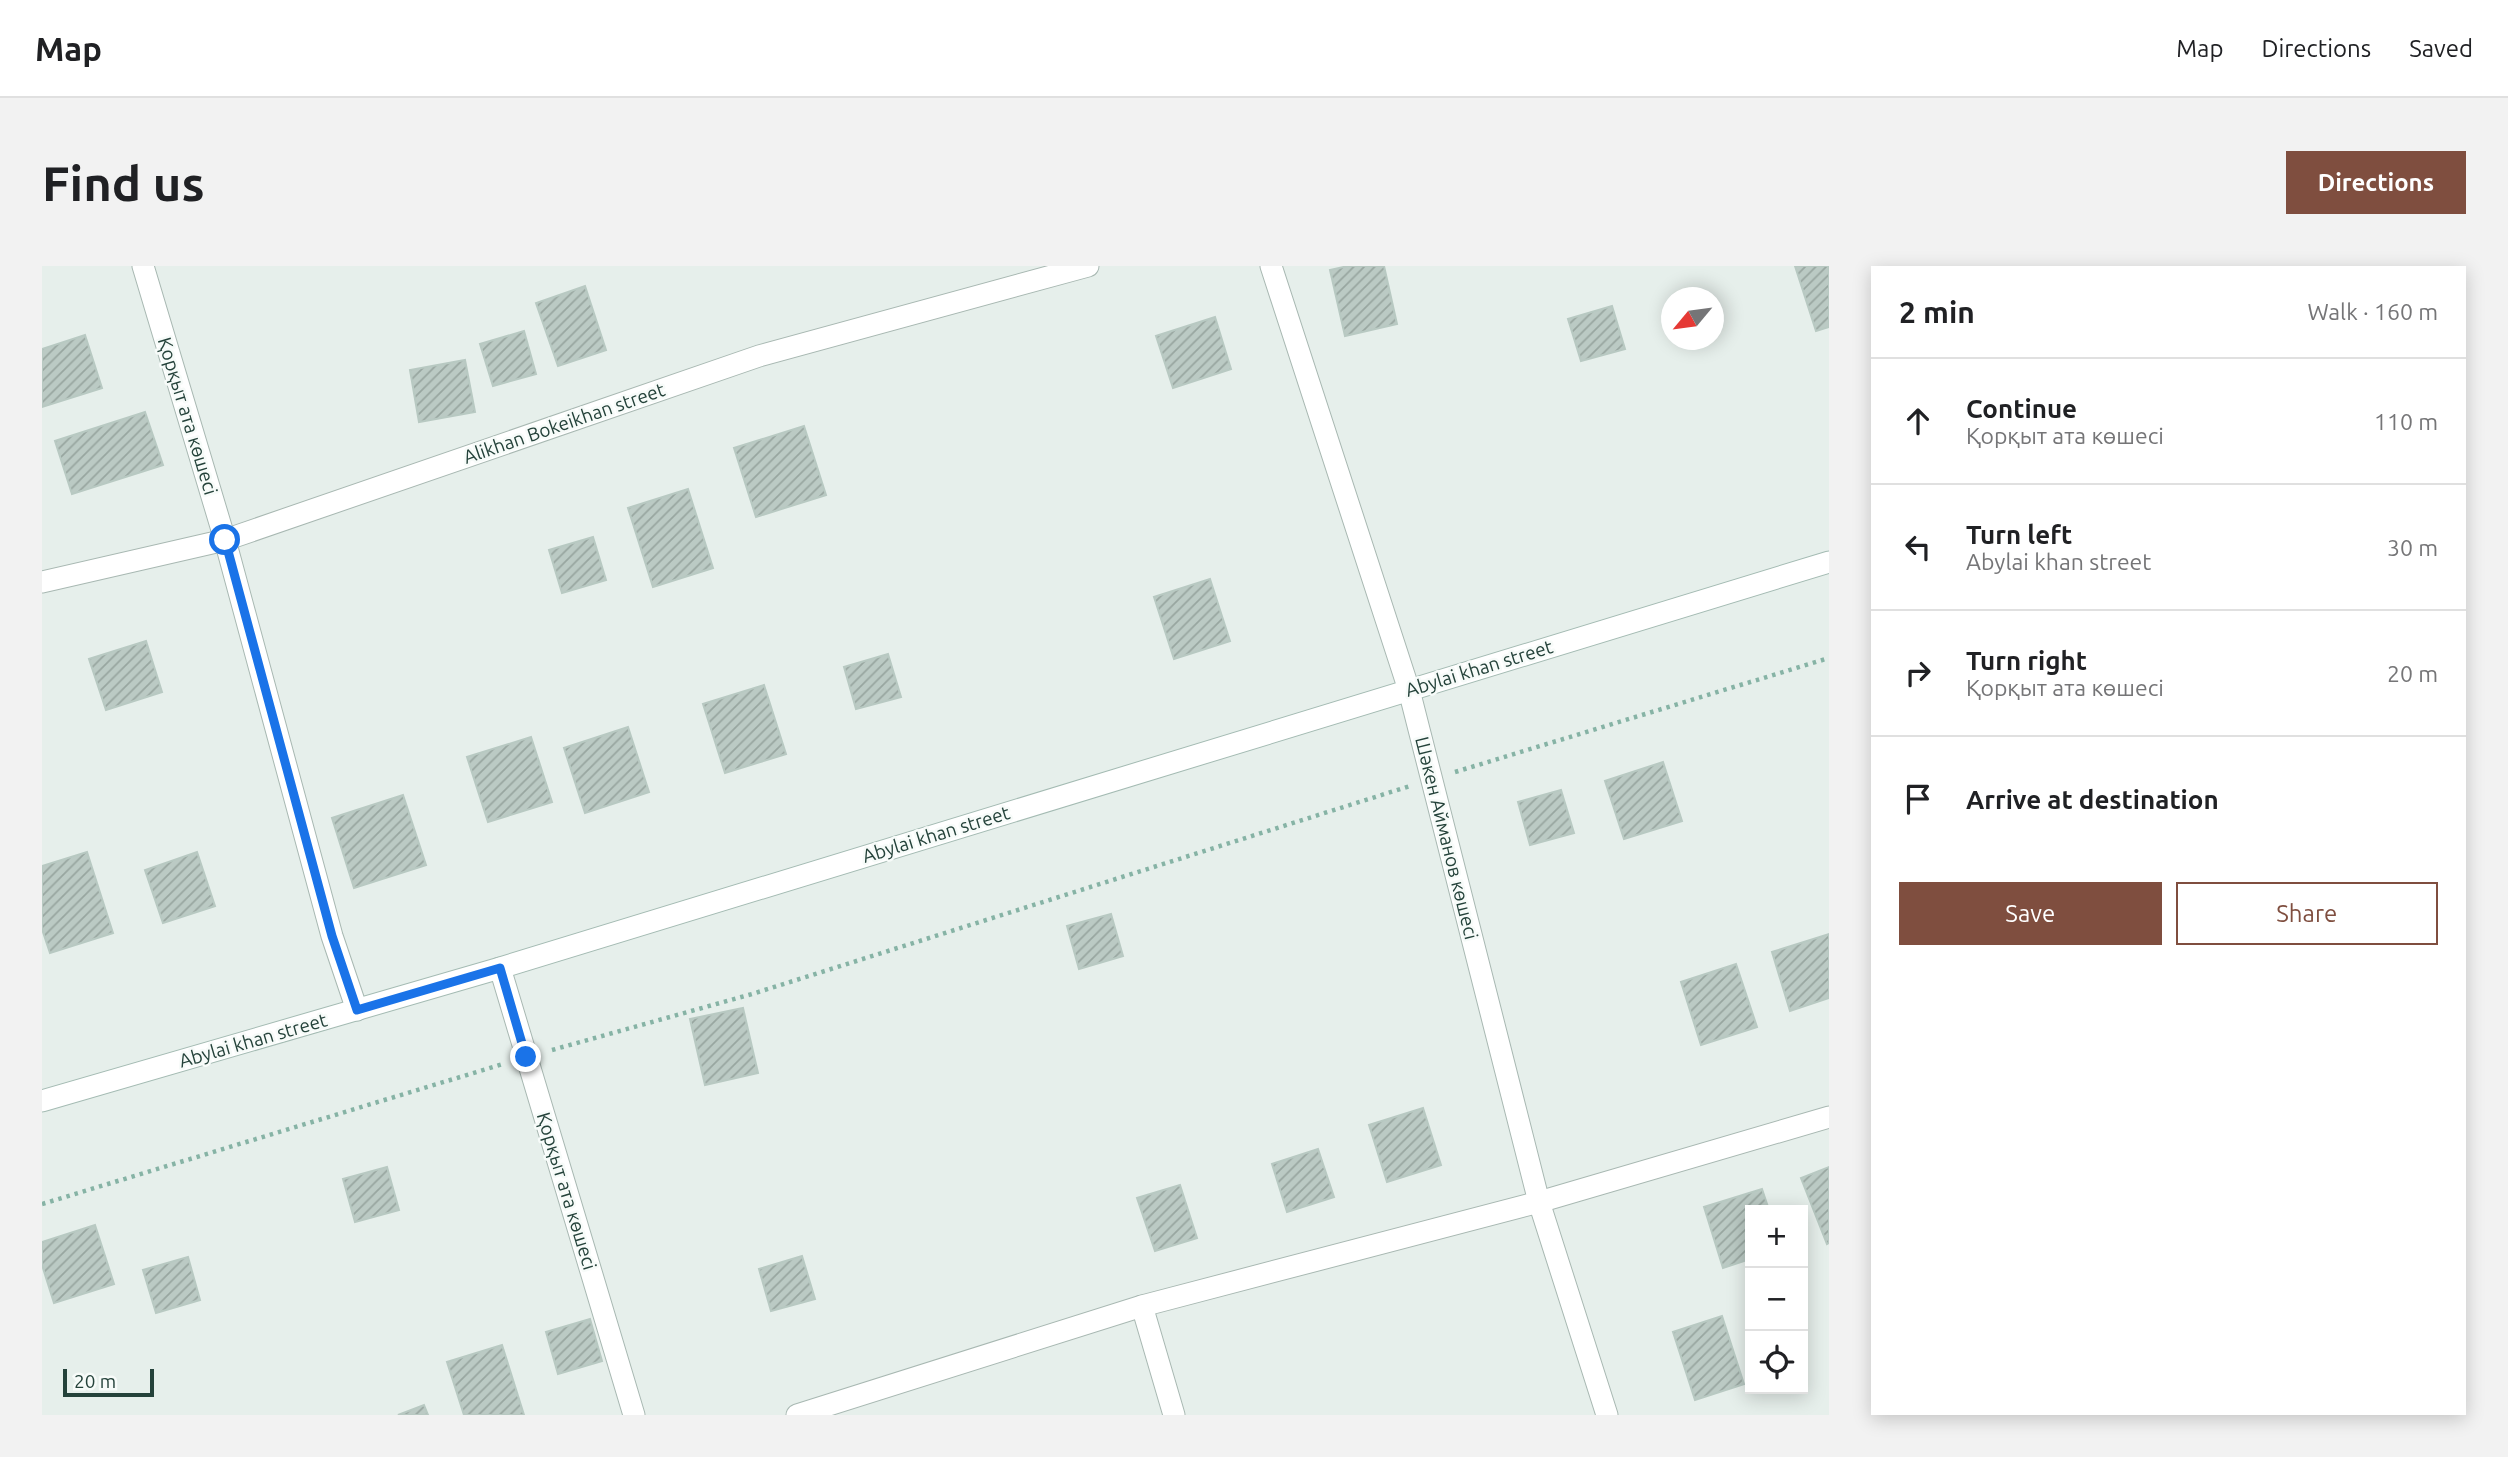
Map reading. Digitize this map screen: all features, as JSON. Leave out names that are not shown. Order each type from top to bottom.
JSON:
[{"type":"street","name":"Қорқыт ата көшесі","points":[[143,266],[225,540],[332,936],[357,1010]]},
{"type":"street","name":"Alikhan Bokeikhan street","points":[[42,582],[225,540],[759,356],[1088,266]]},
{"type":"street","name":"Шәкен Айманов көшесі","points":[[1271,266],[1409,690],[1539,1202],[1607,1415]]},
{"type":"street","name":"Abylai khan street","points":[[42,1101],[500,968],[1829,562]]},
{"type":"street","name":"Қорқыт ата көшесі","points":[[500,968],[634,1415]]},
{"type":"street","points":[[797,1415],[1142,1306],[1539,1202],[1829,1117]]},
{"type":"street","points":[[1142,1306],[1174,1415]]},
{"type":"path","points":[[42,1204],[526,1057],[752,995],[1432,779],[1829,658]]},
{"type":"building","points":[[1348,266],[1384,266],[1397,324],[1345,336],[1330,270]]},
{"type":"building","points":[[1795,266],[1829,266],[1829,327],[1816,331]]},
{"type":"building","points":[[585,286],[606,350],[558,366],[536,303]]},
{"type":"building","points":[[1612,306],[1625,349],[1581,361],[1568,319]]},
{"type":"building","points":[[1215,317],[1231,369],[1173,388],[1156,336]]},
{"type":"building","points":[[524,331],[536,374],[493,386],[480,344]]},
{"type":"building","points":[[85,335],[102,388],[42,407],[42,349]]},
{"type":"building","points":[[465,360],[475,412],[419,422],[410,370]]},
{"type":"building","points":[[145,412],[163,465],[72,494],[55,441]]},
{"type":"building","points":[[804,426],[826,495],[756,517],[734,448]]},
{"type":"building","points":[[688,489],[713,568],[653,587],[628,508]]},
{"type":"building","points":[[593,537],[606,580],[562,593],[549,550]]},
{"type":"building","points":[[1210,579],[1230,641],[1174,659],[1154,597]]},
{"type":"building","points":[[146,641],[162,692],[106,710],[89,659]]},
{"type":"building","points":[[888,654],[901,697],[856,709],[844,667]]},
{"type":"building","points":[[764,685],[786,754],[725,773],[703,704]]},
{"type":"building","points":[[628,727],[649,792],[585,813],[564,748]]},
{"type":"building","points":[[531,737],[552,802],[488,822],[467,757]]},
{"type":"building","points":[[1663,762],[1682,821],[1624,839],[1605,781]]},
{"type":"building","points":[[1561,790],[1574,833],[1530,845],[1518,802]]},
{"type":"building","points":[[403,795],[426,865],[354,888],[332,818]]},
{"type":"building","points":[[87,852],[113,933],[50,953],[42,929],[42,866]]},
{"type":"building","points":[[197,852],[215,906],[163,923],[145,870]]},
{"type":"building","points":[[1111,914],[1123,956],[1079,969],[1067,926]]},
{"type":"building","points":[[1829,934],[1829,998],[1790,1011],[1772,952]]},
{"type":"building","points":[[1736,964],[1757,1027],[1701,1045],[1681,982]]},
{"type":"building","points":[[743,1008],[758,1073],[705,1085],[690,1019]]},
{"type":"building","points":[[1423,1108],[1441,1165],[1387,1182],[1369,1125]]},
{"type":"building","points":[[1318,1149],[1334,1197],[1287,1212],[1272,1164]]},
{"type":"building","points":[[387,1167],[399,1210],[355,1222],[343,1179]]},
{"type":"building","points":[[1829,1167],[1829,1243],[1827,1244],[1801,1178]]},
{"type":"building","points":[[1180,1185],[1197,1238],[1155,1251],[1137,1198]]},
{"type":"building","points":[[1762,1189],[1767,1205],[1745,1205],[1745,1261],[1723,1268],[1704,1207]]},
{"type":"building","points":[[95,1225],[114,1284],[54,1303],[42,1265],[42,1242]]},
{"type":"building","points":[[802,1256],[815,1299],[771,1311],[759,1269]]},
{"type":"building","points":[[188,1257],[200,1300],[156,1313],[143,1270]]},
{"type":"building","points":[[1722,1316],[1744,1384],[1695,1400],[1673,1332]]},
{"type":"building","points":[[590,1319],[602,1361],[558,1374],[546,1332]]},
{"type":"building","points":[[502,1345],[524,1415],[464,1415],[447,1362]]},
{"type":"building","points":[[424,1405],[428,1415],[398,1415]]},
{"type":"route","points":[[225,540],[332,936],[357,1010],[500,968],[526,1057]]}]
